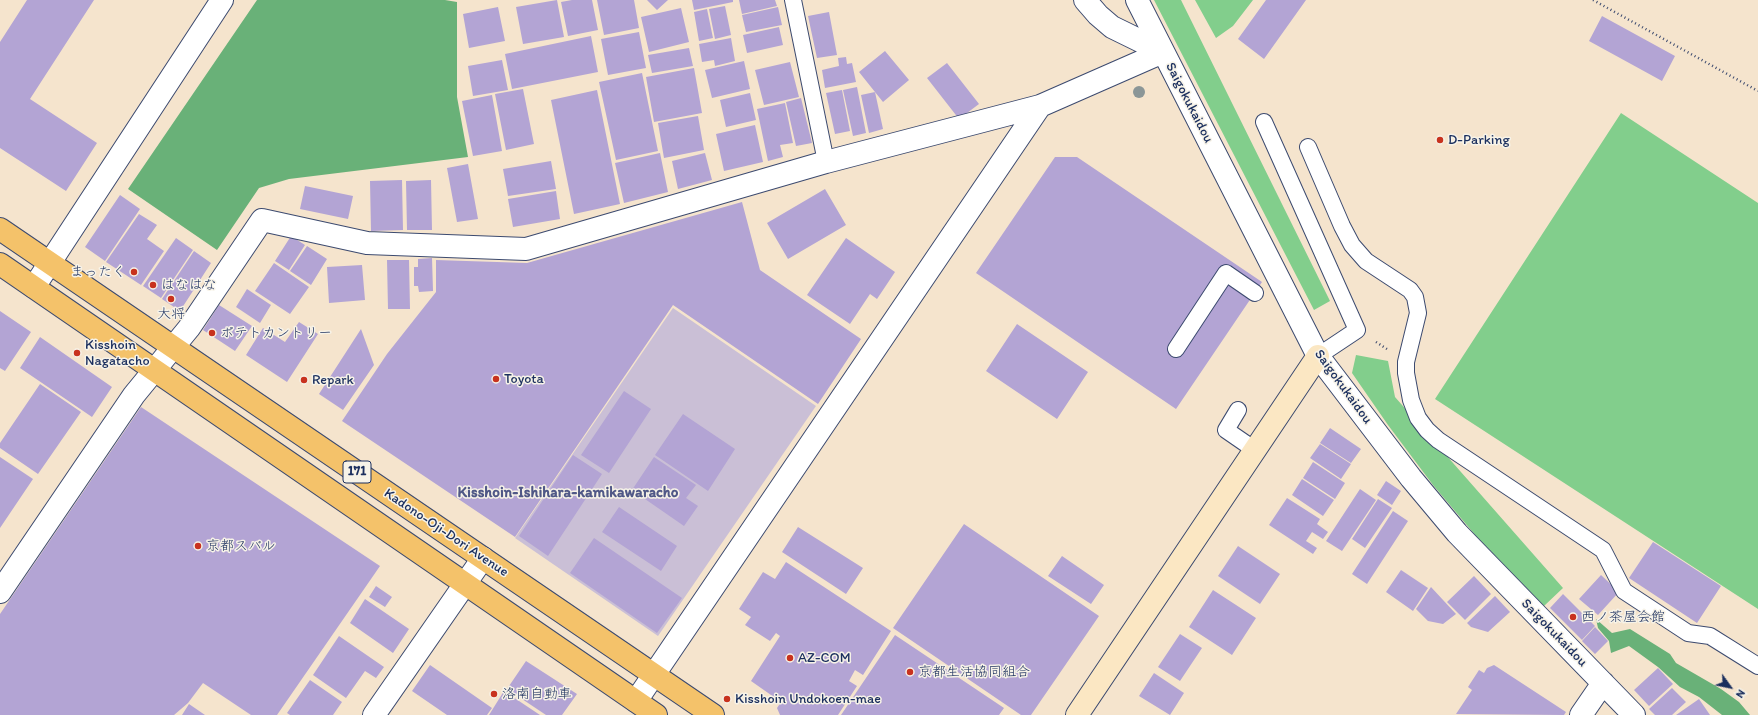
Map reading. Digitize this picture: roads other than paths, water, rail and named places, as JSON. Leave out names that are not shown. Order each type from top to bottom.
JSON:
[{"type":"highway","name":"Kadono-Oji-Dori Avenue","points":[[0,229],[713,715]]},
{"type":"highway","name":"171","points":[[0,264],[656,715]]},
{"type":"street","points":[[34,287],[222,0]]},
{"type":"street","points":[[1084,0],[1112,27],[1163,52]]},
{"type":"street","name":"Saigokukaidou","points":[[1137,0],[1318,356],[1411,478],[1457,533],[1634,715]]},
{"type":"street","points":[[0,592],[134,396],[189,328],[262,220],[368,243],[526,249],[826,162],[1040,106],[1163,52]]},
{"type":"street","points":[[636,702],[1040,106]]},
{"type":"street","points":[[1077,715],[1318,356]]},
{"type":"street","points":[[374,715],[483,558]]},
{"type":"street","points":[[1581,715],[1603,683]]},
{"type":"lane","points":[[793,0],[826,162]]},
{"type":"lane","points":[[1264,122],[1357,330],[1318,356]]},
{"type":"lane","points":[[1308,147],[1342,226],[1354,248],[1366,261],[1410,290],[1414,297],[1418,312],[1406,362],[1406,373],[1411,400],[1418,418],[1427,430],[1438,440],[1603,550],[1624,591],[1688,633],[1710,636],[1758,666]]},
{"type":"lane","points":[[1176,349],[1226,273],[1255,293]]},
{"type":"lane","points":[[1238,410],[1226,430],[1255,450]]},
{"type":"place","name":"D-Parking","points":[[1440,140]]},
{"type":"place","name":"まったく","points":[[134,272]]},
{"type":"place","name":"はなはな","points":[[153,285]]},
{"type":"place","name":"大将","points":[[171,299]]},
{"type":"place","name":"ポテトカントリー","points":[[212,333]]},
{"type":"place","name":"Kisshoin Nagatacho","points":[[77,353]]},
{"type":"place","name":"Toyota","points":[[496,379]]},
{"type":"place","name":"Repark","points":[[304,380]]},
{"type":"place","name":"京都スバル","points":[[198,546]]},
{"type":"place","name":"西ノ茶屋会館","points":[[1573,617]]},
{"type":"place","name":"AZ-COM","points":[[790,658]]},
{"type":"place","name":"京都生活協同組合","points":[[910,672]]},
{"type":"place","name":"洛南自動車","points":[[494,694]]},
{"type":"place","name":"Kisshoin Undokoen-mae","points":[[727,699]]},
{"type":"district","name":"Kisshoin-Ishihara-kamikawaracho","points":[[568,493]]}]
